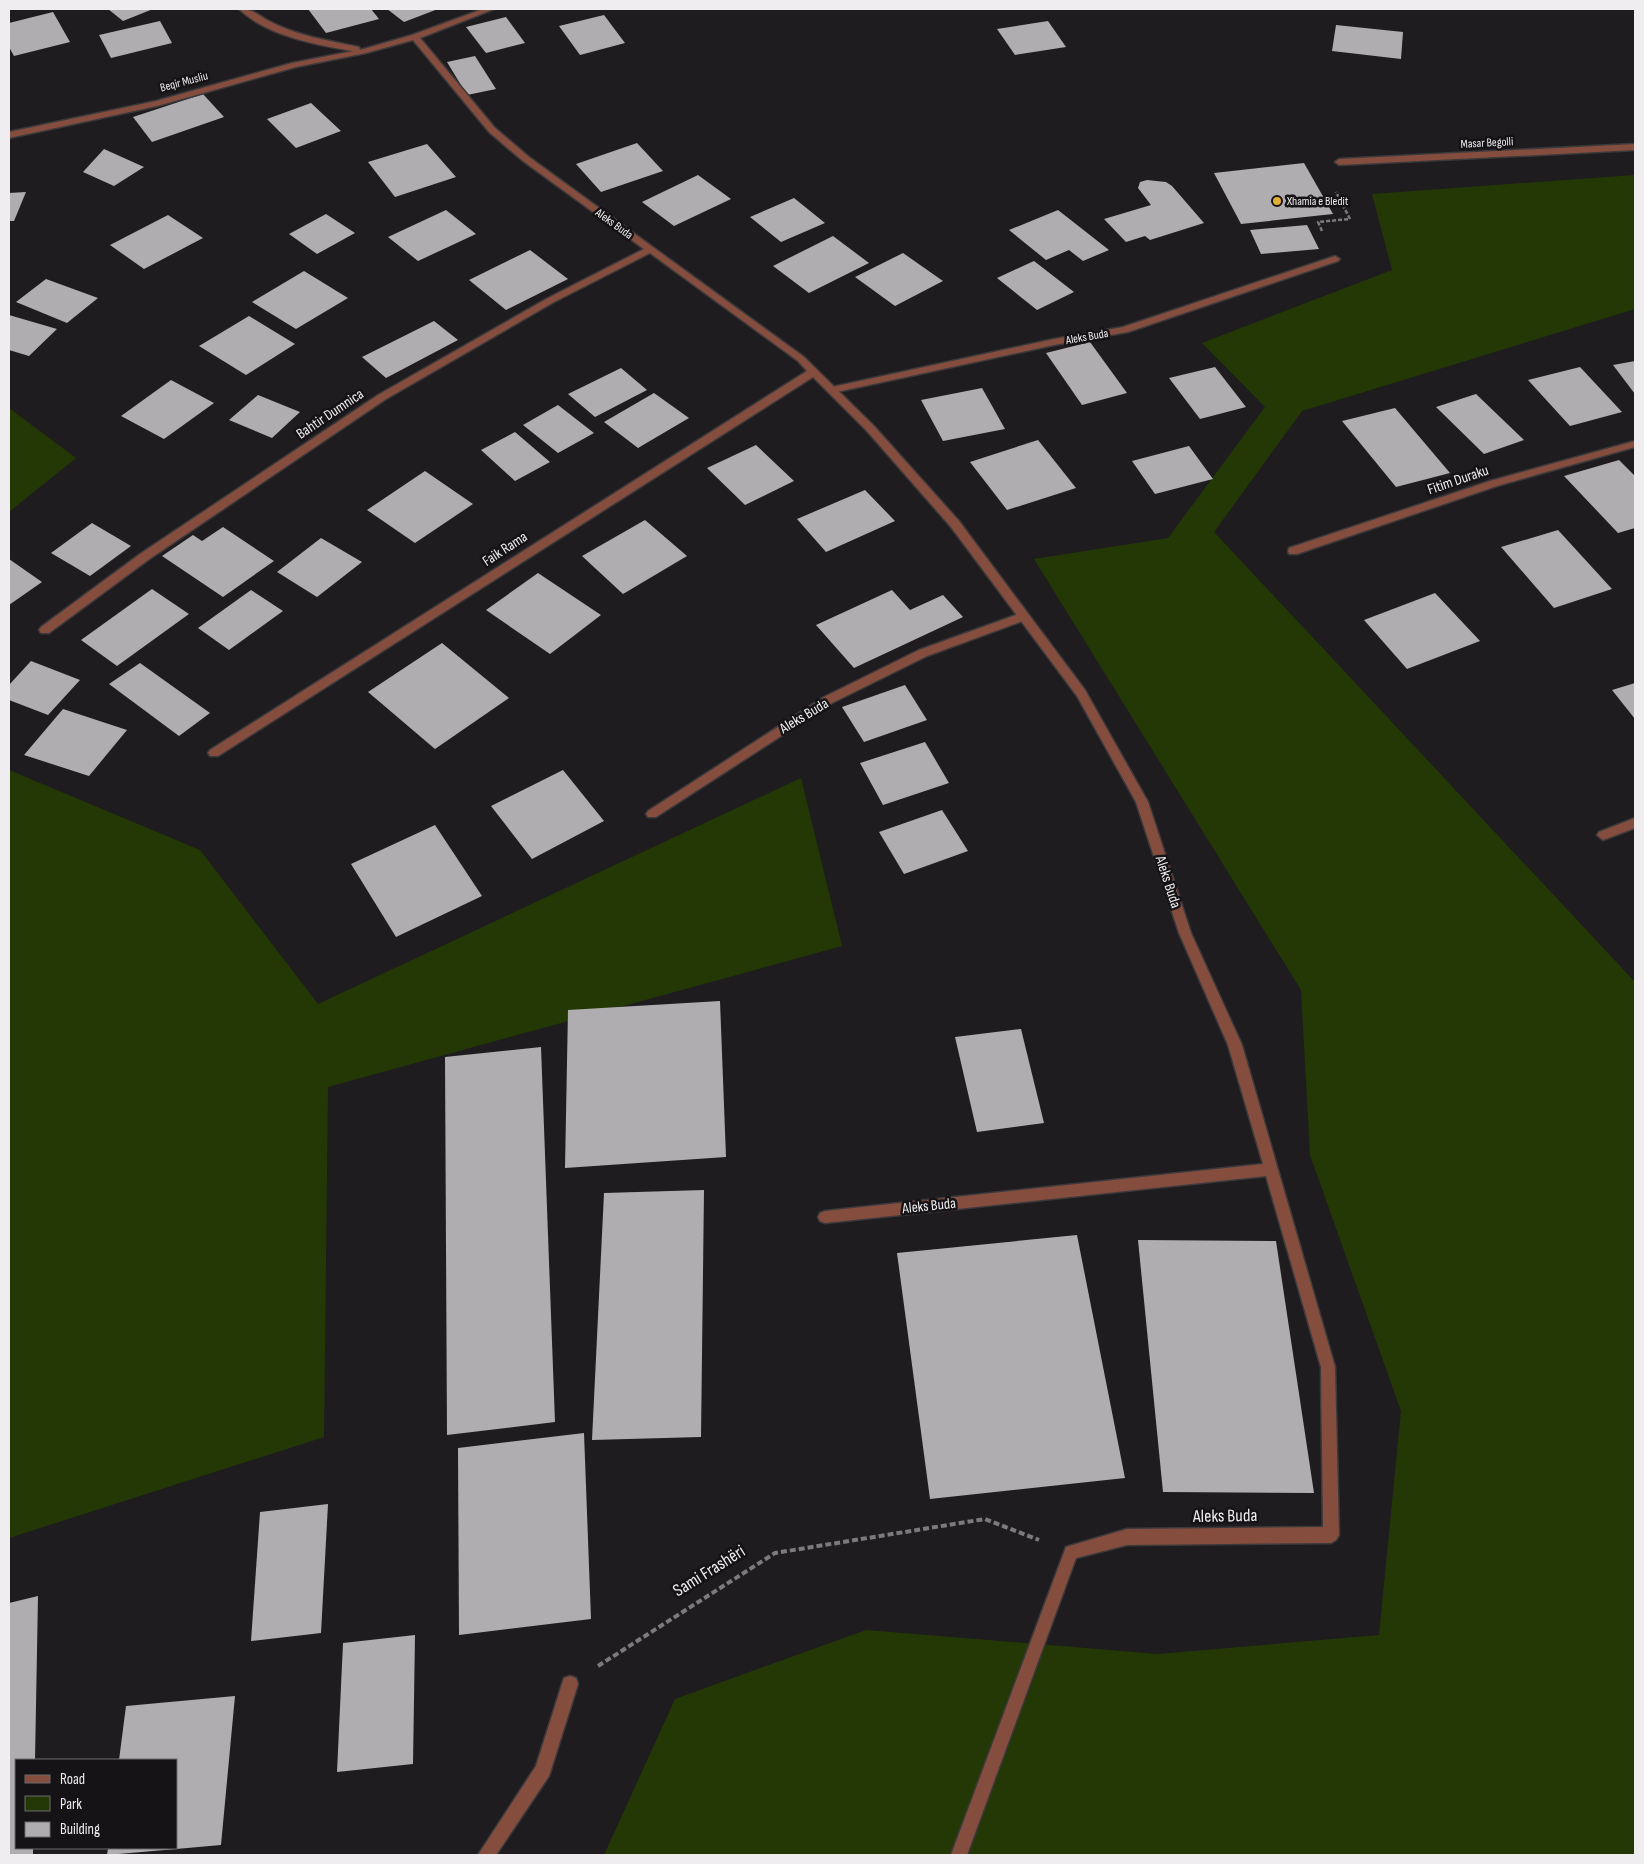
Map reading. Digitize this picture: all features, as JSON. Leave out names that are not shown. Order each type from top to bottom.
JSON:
[{"type":"street","name":"Beqir Musliu","points":[[243,9],[273,28],[295,37],[316,43],[366,51]]},
{"type":"street","name":"Beqir Musliu","points":[[9,135],[157,103],[296,65],[366,51],[415,37],[490,9]]},
{"type":"street","name":"Aleks Buda","points":[[415,37],[492,130],[532,164],[801,359],[870,428],[955,524],[1081,693],[1142,802],[1185,932],[1234,1045],[1328,1367],[1331,1535],[1127,1537],[1071,1552]]},
{"type":"street","name":"Masar Begolli","points":[[1339,162],[1635,146]]},
{"type":"street","name":"Bahtir Dumnica","points":[[45,630],[144,557],[382,397],[551,300],[650,250]]},
{"type":"street","name":"Aleks Buda","points":[[832,390],[1054,342],[1125,330],[1335,259]]},
{"type":"street","name":"Faik Rama","points":[[214,753],[813,372]]},
{"type":"street","name":"Fitim Duraku","points":[[1293,551],[1494,483],[1635,444]]},
{"type":"street","name":"Aleks Buda","points":[[652,814],[828,700],[923,653],[1024,616]]},
{"type":"street","points":[[1603,835],[1635,823]]},
{"type":"street","name":"Aleks Buda","points":[[826,1217],[1271,1169]]},
{"type":"street","points":[[959,1855],[1071,1552]]},
{"type":"street","points":[[486,1855],[543,1770],[570,1684]]},
{"type":"path","points":[[1335,259],[1318,222],[1350,219],[1323,163],[1339,162]]},
{"type":"path","name":"Sami Frashëri","points":[[570,1684],[774,1553],[985,1519],[1071,1552]]},
{"type":"green space","points":[[1635,175],[1635,309],[1302,411],[1214,532],[1635,982],[1635,1855],[604,1855],[675,1699],[866,1630],[1158,1654],[1379,1635],[1401,1411],[1310,1155],[1301,990],[1034,559],[1168,538],[1265,407],[1202,343],[1392,270],[1372,194]]},
{"type":"green space","points":[[9,408],[76,458],[9,512]]},
{"type":"green space","points":[[9,770],[200,850],[318,1004],[801,778],[842,946],[328,1087],[324,1437],[9,1538]]},
{"type":"building","points":[[108,9],[153,9],[123,21]]},
{"type":"building","points":[[308,9],[371,9],[379,19],[326,33]]},
{"type":"building","points":[[387,9],[438,9],[404,22]]},
{"type":"building","points":[[53,12],[70,42],[14,56],[9,47],[9,23]]},
{"type":"building","points":[[604,15],[625,43],[580,55],[559,26]]},
{"type":"building","points":[[506,17],[525,43],[486,53],[466,27]]},
{"type":"building","points":[[160,21],[172,43],[111,58],[99,35]]},
{"type":"building","points":[[1048,21],[1066,47],[1015,55],[997,29]]},
{"type":"building","points":[[1336,25],[1403,32],[1401,59],[1332,51]]},
{"type":"building","points":[[475,56],[496,89],[467,95],[447,62]]},
{"type":"building","points":[[203,94],[224,117],[152,142],[133,117]]},
{"type":"building","points":[[311,103],[341,131],[296,148],[267,119]]},
{"type":"building","points":[[637,143],[663,171],[601,192],[576,164]]},
{"type":"building","points":[[427,144],[456,177],[395,197],[368,162]]},
{"type":"building","points":[[104,149],[144,167],[114,186],[83,172]]},
{"type":"building","name":"Xhamia e Bledit","points":[[1304,163],[1333,214],[1241,224],[1214,173]]},
{"type":"building","points":[[698,175],[731,199],[674,226],[642,202]]},
{"type":"building","points":[[1147,180],[1166,182],[1172,186],[1204,223],[1150,240],[1145,236],[1126,242],[1104,219],[1151,205],[1138,188],[1140,182]]},
{"type":"building","points":[[26,192],[14,221],[9,221],[9,193]]},
{"type":"building","points":[[794,198],[825,223],[781,242],[750,217]]},
{"type":"building","points":[[446,210],[476,234],[418,261],[388,237]]},
{"type":"building","points":[[1058,210],[1109,250],[1083,261],[1069,250],[1046,260],[1009,230]]},
{"type":"building","points":[[326,214],[355,233],[317,254],[289,234]]},
{"type":"building","points":[[168,215],[203,238],[144,269],[110,245]]},
{"type":"building","points":[[1307,225],[1319,249],[1261,254],[1250,230]]},
{"type":"building","points":[[833,236],[869,263],[809,293],[773,266]]},
{"type":"building","points":[[530,250],[568,279],[506,310],[469,280]]},
{"type":"building","points":[[903,253],[943,281],[895,306],[855,277]]},
{"type":"building","points":[[1034,261],[1074,292],[1037,310],[997,278]]},
{"type":"building","points":[[304,271],[348,298],[296,329],[252,302]]},
{"type":"building","points":[[46,279],[98,298],[67,323],[16,302]]},
{"type":"building","points":[[9,315],[57,329],[29,356],[9,350]]},
{"type":"building","points":[[249,316],[295,344],[246,375],[199,346]]},
{"type":"building","points":[[434,321],[458,340],[386,378],[362,357]]},
{"type":"building","points":[[1090,342],[1127,393],[1082,405],[1046,353]]},
{"type":"building","points":[[1635,361],[1635,394],[1613,365]]},
{"type":"building","points":[[1215,367],[1246,407],[1200,419],[1169,378]]},
{"type":"building","points":[[1580,367],[1622,412],[1570,426],[1528,380]]},
{"type":"building","points":[[621,368],[647,390],[595,417],[568,394]]},
{"type":"building","points":[[171,380],[214,403],[164,439],[121,416]]},
{"type":"building","points":[[982,388],[1005,429],[943,441],[921,400]]},
{"type":"building","points":[[654,393],[689,418],[638,448],[604,422]]},
{"type":"building","points":[[1476,394],[1524,440],[1484,454],[1436,407]]},
{"type":"building","points":[[258,395],[300,412],[272,438],[229,420]]},
{"type":"building","points":[[558,405],[594,433],[558,453],[523,425]]},
{"type":"building","points":[[1395,408],[1450,473],[1396,487],[1342,421]]},
{"type":"building","points":[[515,432],[550,462],[515,481],[481,450]]},
{"type":"building","points":[[1038,440],[1076,488],[1007,510],[970,462]]},
{"type":"building","points":[[756,445],[794,481],[745,505],[707,468]]},
{"type":"building","points":[[1189,446],[1213,479],[1155,494],[1132,461]]},
{"type":"building","points":[[1619,460],[1635,476],[1635,528],[1618,533],[1564,476]]},
{"type":"building","points":[[425,471],[473,504],[415,543],[367,510]]},
{"type":"building","points":[[865,490],[895,521],[826,552],[797,519]]},
{"type":"building","points":[[645,520],[687,556],[623,594],[582,556]]},
{"type":"building","points":[[92,523],[131,546],[90,576],[51,553]]},
{"type":"building","points":[[223,527],[274,561],[223,597],[162,556],[193,535],[202,541]]},
{"type":"building","points":[[1558,530],[1612,589],[1554,608],[1501,547]]},
{"type":"building","points":[[321,538],[362,562],[317,597],[277,572]]},
{"type":"building","points":[[9,559],[42,582],[9,605]]},
{"type":"building","points":[[538,573],[601,615],[550,654],[486,610]]},
{"type":"building","points":[[152,589],[189,614],[117,666],[81,640]]},
{"type":"building","points":[[251,590],[283,611],[229,650],[198,628]]},
{"type":"building","points":[[892,590],[910,610],[943,595],[963,617],[854,668],[816,625]]},
{"type":"building","points":[[1435,593],[1480,641],[1407,669],[1364,620]]},
{"type":"building","points":[[442,643],[509,698],[435,749],[368,692]]},
{"type":"building","points":[[31,661],[80,680],[48,715],[9,700],[9,685]]},
{"type":"building","points":[[140,663],[210,713],[179,736],[109,684]]},
{"type":"building","points":[[1635,683],[1635,719],[1612,690]]},
{"type":"building","points":[[905,685],[927,720],[864,742],[842,707]]},
{"type":"building","points":[[63,709],[127,730],[89,776],[24,755]]},
{"type":"building","points":[[925,742],[949,783],[883,805],[860,763]]},
{"type":"building","points":[[563,770],[604,821],[532,859],[491,806]]},
{"type":"building","points":[[942,810],[968,851],[904,874],[879,832]]},
{"type":"building","points":[[435,825],[482,896],[396,937],[351,864]]},
{"type":"building","points":[[720,1001],[726,1157],[565,1168],[568,1010]]},
{"type":"building","points":[[1021,1029],[1044,1123],[977,1132],[955,1037]]},
{"type":"building","points":[[541,1047],[555,1422],[447,1435],[445,1057]]},
{"type":"building","points":[[704,1190],[701,1437],[592,1440],[604,1193]]},
{"type":"building","points":[[1077,1235],[1125,1478],[930,1499],[897,1253]]},
{"type":"building","points":[[1138,1240],[1276,1241],[1314,1493],[1163,1492]]},
{"type":"building","points":[[584,1433],[591,1619],[459,1635],[458,1448]]},
{"type":"building","points":[[328,1504],[321,1633],[251,1641],[260,1512]]},
{"type":"building","points":[[38,1596],[35,1759],[15,1759],[15,1849],[33,1849],[33,1855],[9,1855],[9,1603]]},
{"type":"building","points":[[415,1635],[413,1764],[337,1772],[343,1643]]},
{"type":"building","points":[[235,1696],[221,1845],[178,1849],[178,1759],[119,1759],[126,1706]]},
{"type":"building","points":[[108,1849],[176,1849],[107,1855]]},
{"type":"place","name":"Xhamia e Bledit","points":[[1277,201]]}]
